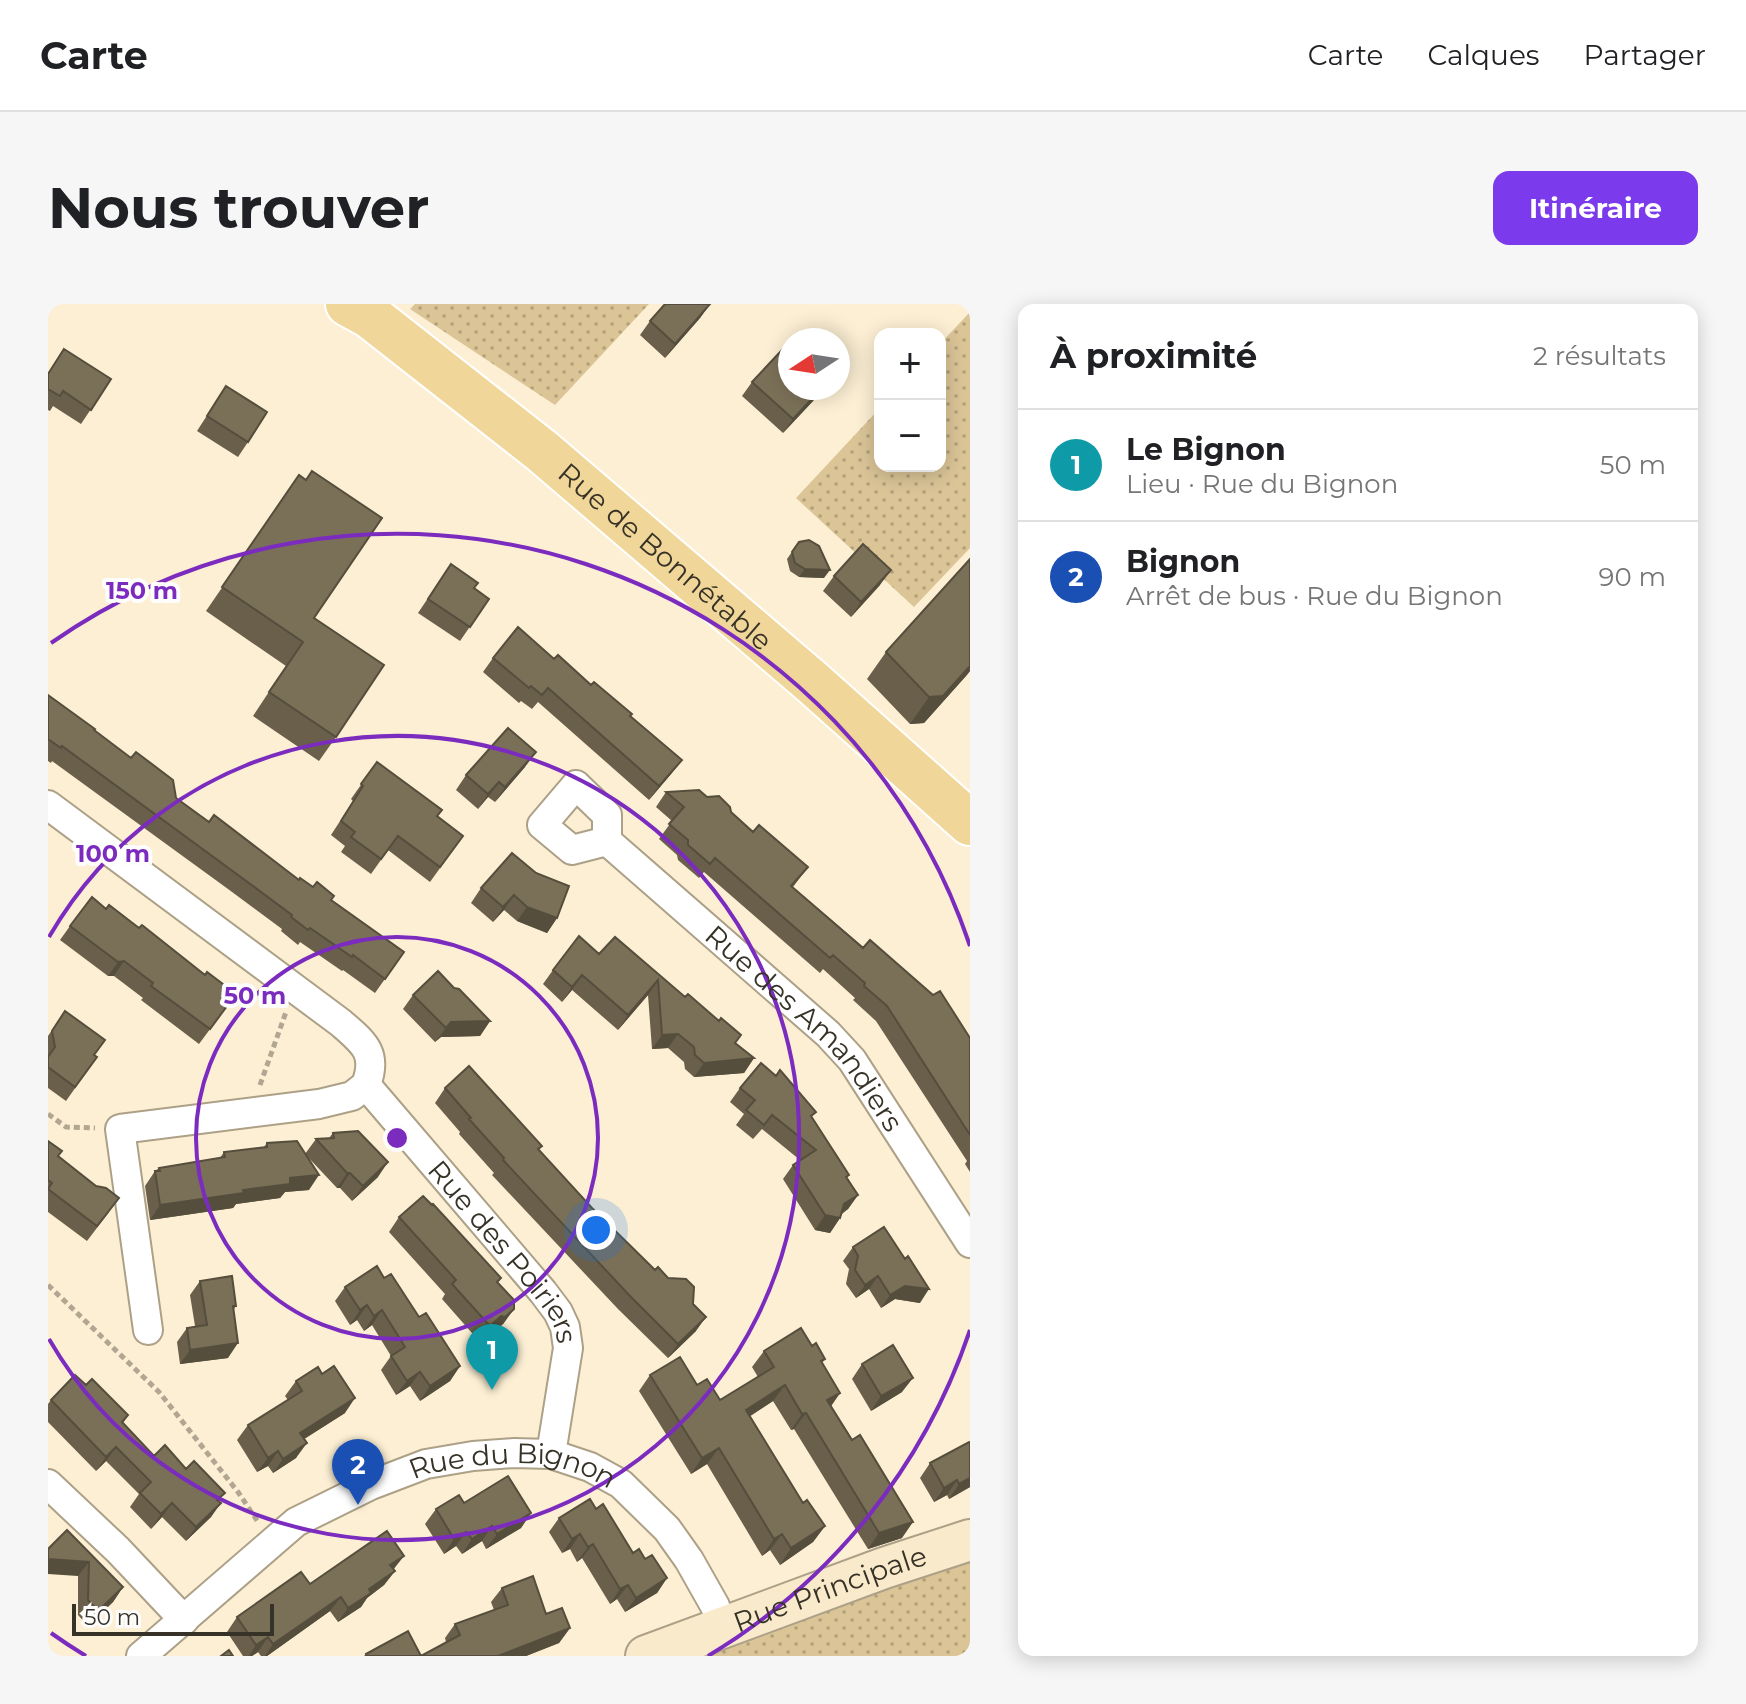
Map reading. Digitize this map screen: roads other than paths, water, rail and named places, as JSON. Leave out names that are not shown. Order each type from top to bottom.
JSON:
[{"type":"main road","name":"Rue de Bonnétable","points":[[348,304],[370,316],[542,451],[812,682],[970,823]]},
{"type":"street","points":[[48,805],[341,1023],[363,1042],[370,1055],[371,1072],[366,1085],[352,1096],[319,1104],[120,1129],[148,1330]]},
{"type":"street","name":"Rue des Amandiers","points":[[607,841],[828,1034],[852,1060],[970,1243]]},
{"type":"street","name":"Rue des Poiriers","points":[[366,1085],[558,1312],[565,1327],[568,1348],[551,1454]]},
{"type":"street","name":"Rue du Bignon","points":[[141,1656],[296,1522],[371,1485],[426,1464],[514,1453],[551,1454],[590,1467],[621,1484],[667,1529],[689,1560],[715,1606],[722,1628]]},
{"type":"street","points":[[48,1484],[118,1550],[184,1620]]},
{"type":"street","name":"Rue Principale","points":[[646,1656],[884,1568],[970,1540]]},
{"type":"place","name":"Le Bignon","points":[[492,1390]]},
{"type":"place","name":"Bignon","points":[[358,1505]]}]
